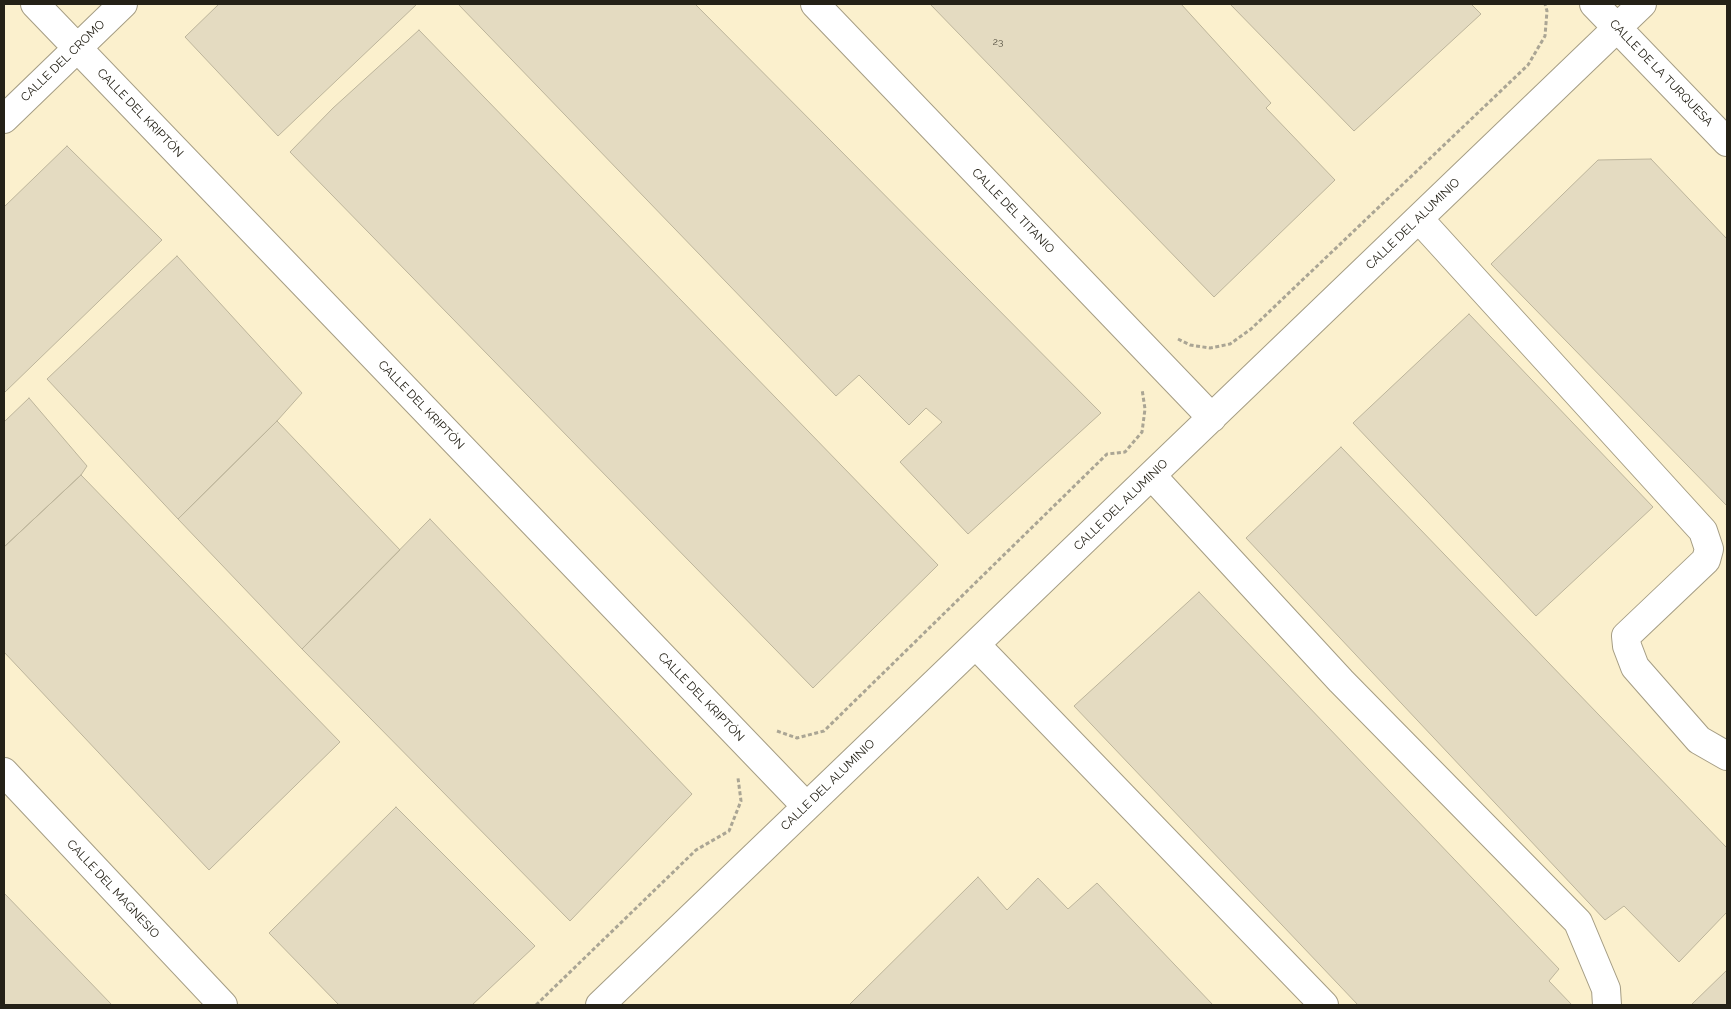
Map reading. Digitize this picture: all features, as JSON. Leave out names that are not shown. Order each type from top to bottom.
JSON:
[{"type":"street","name":"CALLE DEL KRIPTÓN","points":[[35,4],[806,806]]},
{"type":"street","name":"CALLE DEL CROMO","points":[[4,119],[123,4]]},
{"type":"street","name":"CALLE DEL TITANIO","points":[[814,4],[1212,418]]},
{"type":"street","name":"CALLE DE LA TURQUESA","points":[[1594,4],[1727,142]]},
{"type":"street","name":"CALLE DEL ALUMINIO","points":[[600,1005],[1642,4]]},
{"type":"street","points":[[1419,219],[1704,531],[1709,549],[1706,560],[1626,636],[1627,646],[1635,667],[1700,740],[1727,756]]},
{"type":"street","points":[[1152,476],[1342,681],[1578,922],[1606,989],[1607,1005]]},
{"type":"street","points":[[976,644],[1324,1005]]},
{"type":"street","name":"CALLE DEL MAGNESIO","points":[[4,772],[223,1005]]},
{"type":"path","points":[[1175,337],[1190,345],[1210,348],[1230,344],[1251,329],[1528,64],[1544,36],[1547,12],[1544,4]]},
{"type":"path","points":[[773,729],[782,734],[797,738],[824,731],[1106,454],[1124,452],[1142,432],[1146,409],[1141,385]]},
{"type":"path","points":[[536,1005],[696,850],[729,831],[741,802],[738,779],[735,772]]},
{"type":"shaded area","points":[[4,4],[1727,4],[1727,1005],[4,1005]]},
{"type":"building","points":[[219,4],[417,4],[278,136],[185,37]]},
{"type":"building","points":[[458,4],[695,4],[1101,413],[968,534],[900,462],[942,422],[926,408],[909,425],[859,375],[836,396]]},
{"type":"building","points":[[930,4],[1181,4],[1271,103],[1266,108],[1335,180],[1214,297]]},
{"type":"building","points":[[1230,4],[1471,4],[1481,14],[1354,131]]},
{"type":"building","points":[[419,30],[938,565],[813,688],[290,152],[333,108]]},
{"type":"building","points":[[67,146],[162,240],[4,393],[4,207]]},
{"type":"building","points":[[1651,159],[1727,239],[1727,506],[1491,264],[1598,160]]},
{"type":"building","points":[[177,256],[302,393],[277,421],[178,519],[47,379]]},
{"type":"building","points":[[1469,314],[1653,507],[1536,616],[1353,423]]},
{"type":"building","points":[[29,398],[87,466],[81,475],[4,547],[4,422]]},
{"type":"building","points":[[277,421],[400,550],[302,649],[178,519]]},
{"type":"building","points":[[1341,447],[1727,848],[1727,912],[1679,962],[1624,906],[1605,920],[1246,538]]},
{"type":"building","points":[[81,475],[340,742],[209,870],[4,652],[4,547]]},
{"type":"building","points":[[430,519],[692,794],[570,921],[302,649]]},
{"type":"building","points":[[1199,592],[1559,969],[1549,981],[1572,1005],[1358,1005],[1074,706]]},
{"type":"building","points":[[396,807],[535,946],[472,1005],[339,1005],[269,933]]},
{"type":"building","points":[[978,877],[1007,910],[1038,878],[1068,909],[1097,883],[1213,1005],[849,1005]]},
{"type":"building","points":[[4,893],[112,1005],[4,1005]]},
{"type":"building","points":[[1727,970],[1727,1005],[1691,1005]]}]
